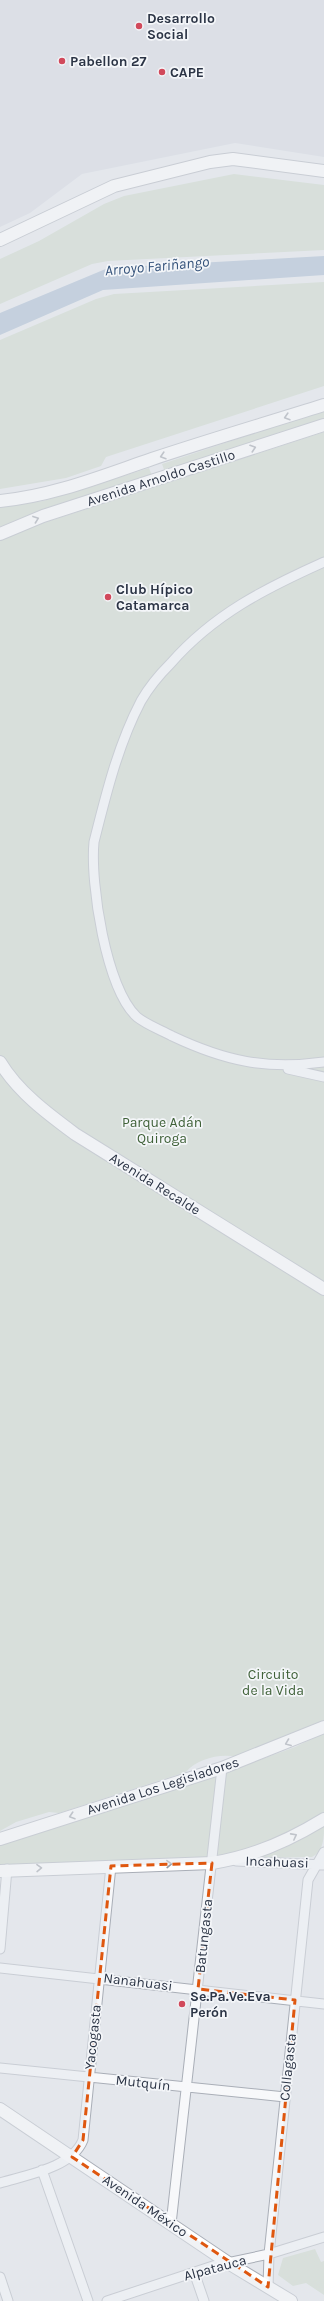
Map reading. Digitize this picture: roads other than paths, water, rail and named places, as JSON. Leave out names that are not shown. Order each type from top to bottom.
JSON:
[{"type":"main road","points":[[0,240],[114,186],[210,162],[233,159],[324,171]]},
{"type":"main road","name":"Avenida Arnoldo Castillo","points":[[0,501],[21,499],[74,486],[324,405]]},
{"type":"main road","name":"Avenida Arnoldo Castillo","points":[[0,534],[43,516],[324,425]]},
{"type":"main road","name":"Avenida Recalde","points":[[0,1062],[24,1092],[46,1113],[75,1134],[324,1289]]},
{"type":"main road","name":"Avenida Los Legisladores","points":[[0,1839],[222,1768],[324,1727]]},
{"type":"main road","points":[[3,1870],[212,1863],[229,1861],[288,1840],[324,1819]]},
{"type":"main road","name":"Avenida México","points":[[0,2108],[230,2264],[291,2301]]},
{"type":"street","points":[[324,562],[245,600],[207,627],[182,650],[158,677],[142,700],[116,760],[94,842],[94,880],[100,920],[117,987],[128,1006],[138,1018],[194,1046],[231,1058],[324,1077]]},
{"type":"street","points":[[271,1066],[296,1066],[324,1062]]},
{"type":"street","name":"Batungasta","points":[[171,2224],[188,2087],[222,1768]]},
{"type":"street","name":"Collagasta","points":[[268,2286],[269,2254],[308,1880],[320,1864],[324,1852]]},
{"type":"street","name":"Incahuasi","points":[[229,1861],[320,1864]]},
{"type":"street","name":"Yacogasta","points":[[72,2157],[83,2140],[111,1866]]},
{"type":"street","points":[[0,1949],[3,1870]]},
{"type":"street","name":"Nanahuasi","points":[[0,1968],[324,2004]]},
{"type":"street","name":"Mutquín","points":[[0,2068],[285,2097]]},
{"type":"street","points":[[0,2183],[42,2170],[72,2157]]},
{"type":"street","points":[[42,2170],[88,2301]]},
{"type":"street","name":"Alpatauca","points":[[107,2301],[194,2272],[269,2254],[324,2237]]},
{"type":"street","points":[[194,2272],[204,2301]]},
{"type":"street","points":[[0,2277],[8,2301]]},
{"type":"water","name":"Arroyo Fariñango","points":[[324,256],[324,275],[103,290],[0,335],[0,313],[108,268]]},
{"type":"place","name":"Desarrollo Social","points":[[139,26]]},
{"type":"place","name":"Pabellon 27","points":[[62,61]]},
{"type":"place","name":"CAPE","points":[[162,72]]},
{"type":"place","name":"Club Hípico Catamarca","points":[[108,597]]},
{"type":"place","name":"Se.Pa.Ve.Eva Perón","points":[[182,2004]]},
{"type":"park label","name":"Parque Adán Quiroga","points":[[162,1130]]},
{"type":"park label","name":"Circuito de la Vida","points":[[273,1682]]}]
